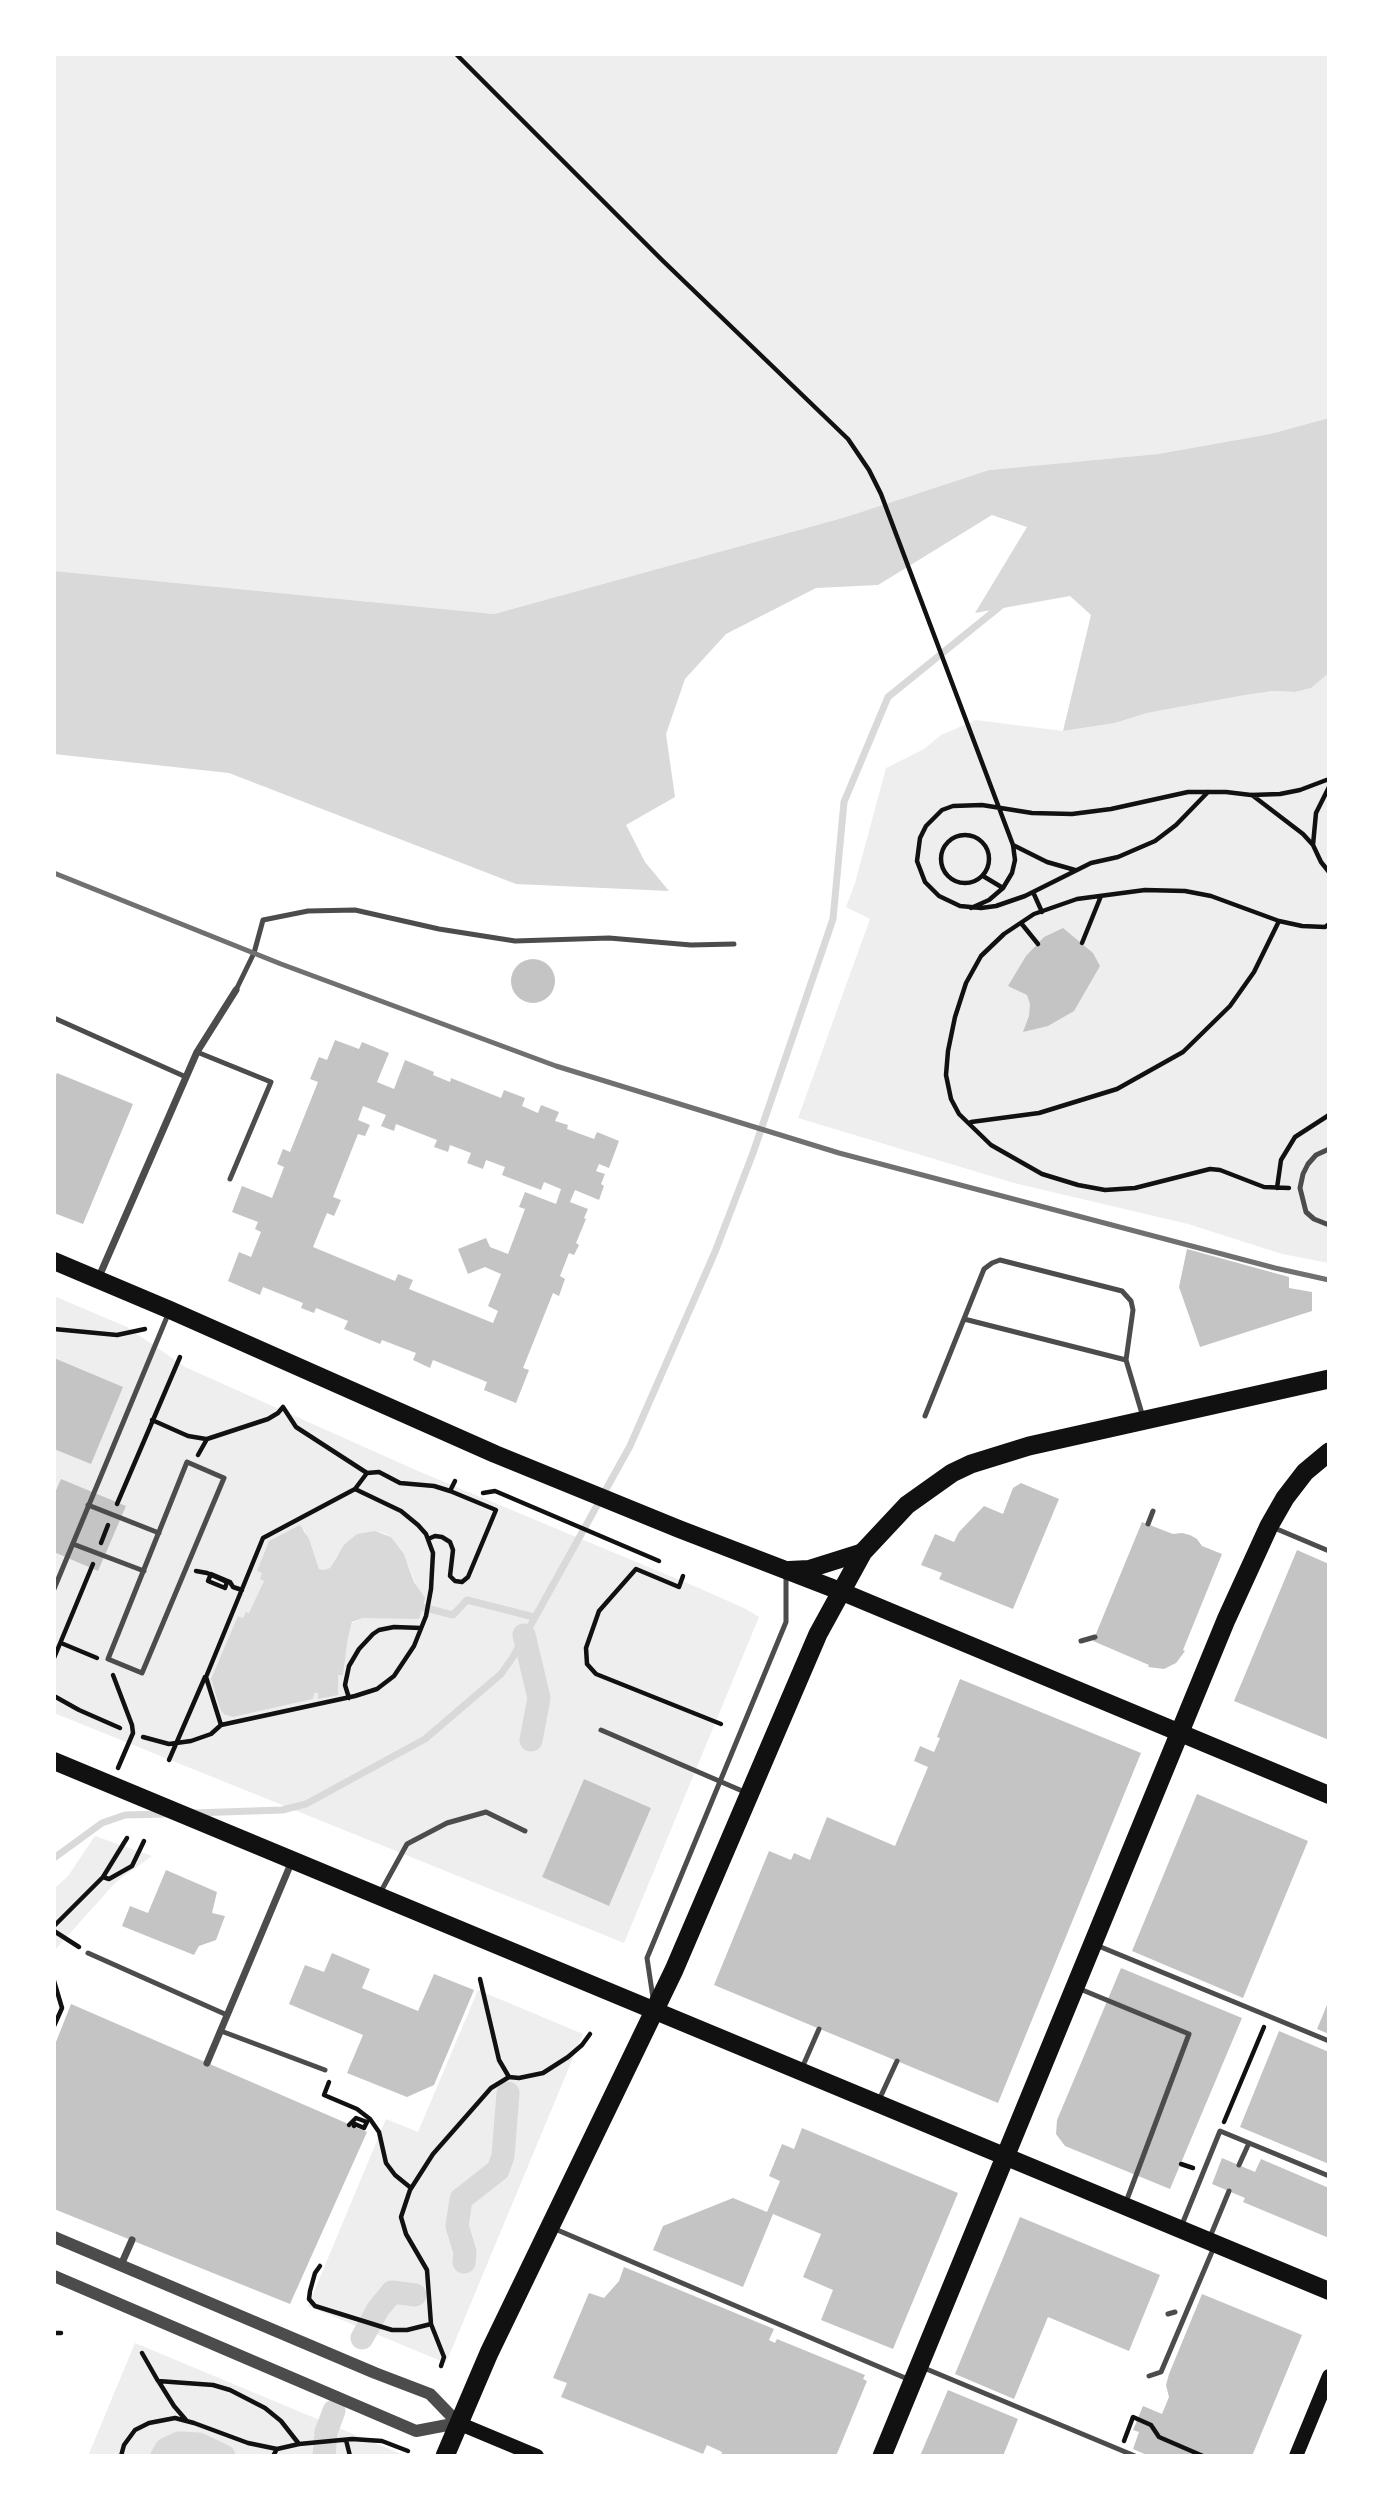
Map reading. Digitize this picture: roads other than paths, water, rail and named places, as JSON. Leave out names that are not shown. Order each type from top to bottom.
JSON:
[{"type":"highway","points":[[445,2456],[489,2353],[674,1970],[818,1634],[863,1552],[907,1505],[952,1473],[971,1464],[1029,1446],[1329,1379]]},
{"type":"highway","points":[[882,2456],[1226,1620],[1269,1526],[1285,1498],[1305,1472],[1329,1452]]},
{"type":"main road","points":[[54,1261],[495,1454],[679,1530],[840,1591],[1329,1795]]},
{"type":"main road","points":[[786,1570],[809,1569],[863,1552]]},
{"type":"main road","points":[[55,1761],[1329,2291]]},
{"type":"main road","points":[[1296,2456],[1329,2376]]},
{"type":"main road","points":[[458,2423],[537,2456]]},
{"type":"street","points":[[98,1279],[197,1052],[236,990]]},
{"type":"street","points":[[207,2063],[292,1860]]},
{"type":"street","points":[[54,2237],[430,2394],[458,2423]]},
{"type":"street","points":[[121,2265],[132,2240]]},
{"type":"street","points":[[54,2276],[416,2431],[458,2423]]},
{"type":"lane","points":[[236,990],[254,953],[263,920],[308,911],[355,910],[439,929],[515,941],[609,938],[691,945],[734,943]]},
{"type":"lane","points":[[54,1018],[186,1077]]},
{"type":"lane","points":[[197,1052],[271,1082],[230,1179]]},
{"type":"lane","points":[[1329,1149],[1316,1155],[1308,1164],[1300,1188],[1306,1212],[1314,1219],[1329,1225]]},
{"type":"lane","points":[[925,1416],[984,1269],[1000,1260],[1122,1291],[1133,1310],[1126,1360],[1144,1420]]},
{"type":"lane","points":[[54,1589],[170,1310]]},
{"type":"lane","points":[[964,1319],[1126,1360]]},
{"type":"lane","points":[[187,1462],[223,1478],[142,1673],[108,1659],[144,1571],[187,1462]]},
{"type":"lane","points":[[88,1505],[159,1533]]},
{"type":"lane","points":[[1147,1524],[1153,1511]]},
{"type":"lane","points":[[1269,1526],[1329,1551]]},
{"type":"lane","points":[[73,1544],[144,1571]]},
{"type":"lane","points":[[654,2011],[647,1958],[786,1622],[786,1570]]},
{"type":"lane","points":[[1081,1641],[1095,1637]]},
{"type":"lane","points":[[601,1730],[749,1794]]},
{"type":"lane","points":[[378,1896],[407,1844],[447,1823],[486,1812],[525,1831]]},
{"type":"lane","points":[[1092,1943],[1329,2041]]},
{"type":"lane","points":[[88,1953],[228,2015]]},
{"type":"lane","points":[[1074,1987],[1189,2034],[1124,2206]]},
{"type":"lane","points":[[801,2070],[820,2029]]},
{"type":"lane","points":[[221,2031],[324,2070]]},
{"type":"lane","points":[[877,2103],[897,2061]]},
{"type":"lane","points":[[1180,2229],[1220,2131],[1329,2176]]},
{"type":"lane","points":[[1239,2165],[1249,2143]]},
{"type":"lane","points":[[1149,2376],[1161,2372],[1212,2242],[1228,2191]]},
{"type":"lane","points":[[550,2227],[916,2374],[1135,2456]]},
{"type":"lane","points":[[1168,2314],[1175,2312]]},
{"type":"waterway","points":[[193,1813],[282,1810],[306,1804],[425,1739],[501,1674],[513,1657],[630,1446],[715,1252],[753,1153],[833,919],[844,802],[888,697],[1003,604]]},
{"type":"waterway","points":[[422,1607],[453,1615],[467,1600],[534,1617]]},
{"type":"waterway","points":[[524,1635],[539,1698],[531,1740]]},
{"type":"waterway","points":[[54,1858],[102,1823],[125,1815],[167,1814]]},
{"type":"waterway","points":[[464,2262],[465,2252],[457,2226],[461,2199],[498,2170],[503,2156],[508,2093]]},
{"type":"waterway","points":[[362,2338],[378,2309],[392,2292],[415,2295]]},
{"type":"waterway","points":[[324,2456],[326,2432],[334,2411]]},
{"type":"waterway","points":[[162,2456],[166,2449],[179,2443],[199,2444],[224,2456]]},
{"type":"railway","points":[[54,873],[281,964],[556,1066],[839,1153],[1329,1280]]}]
